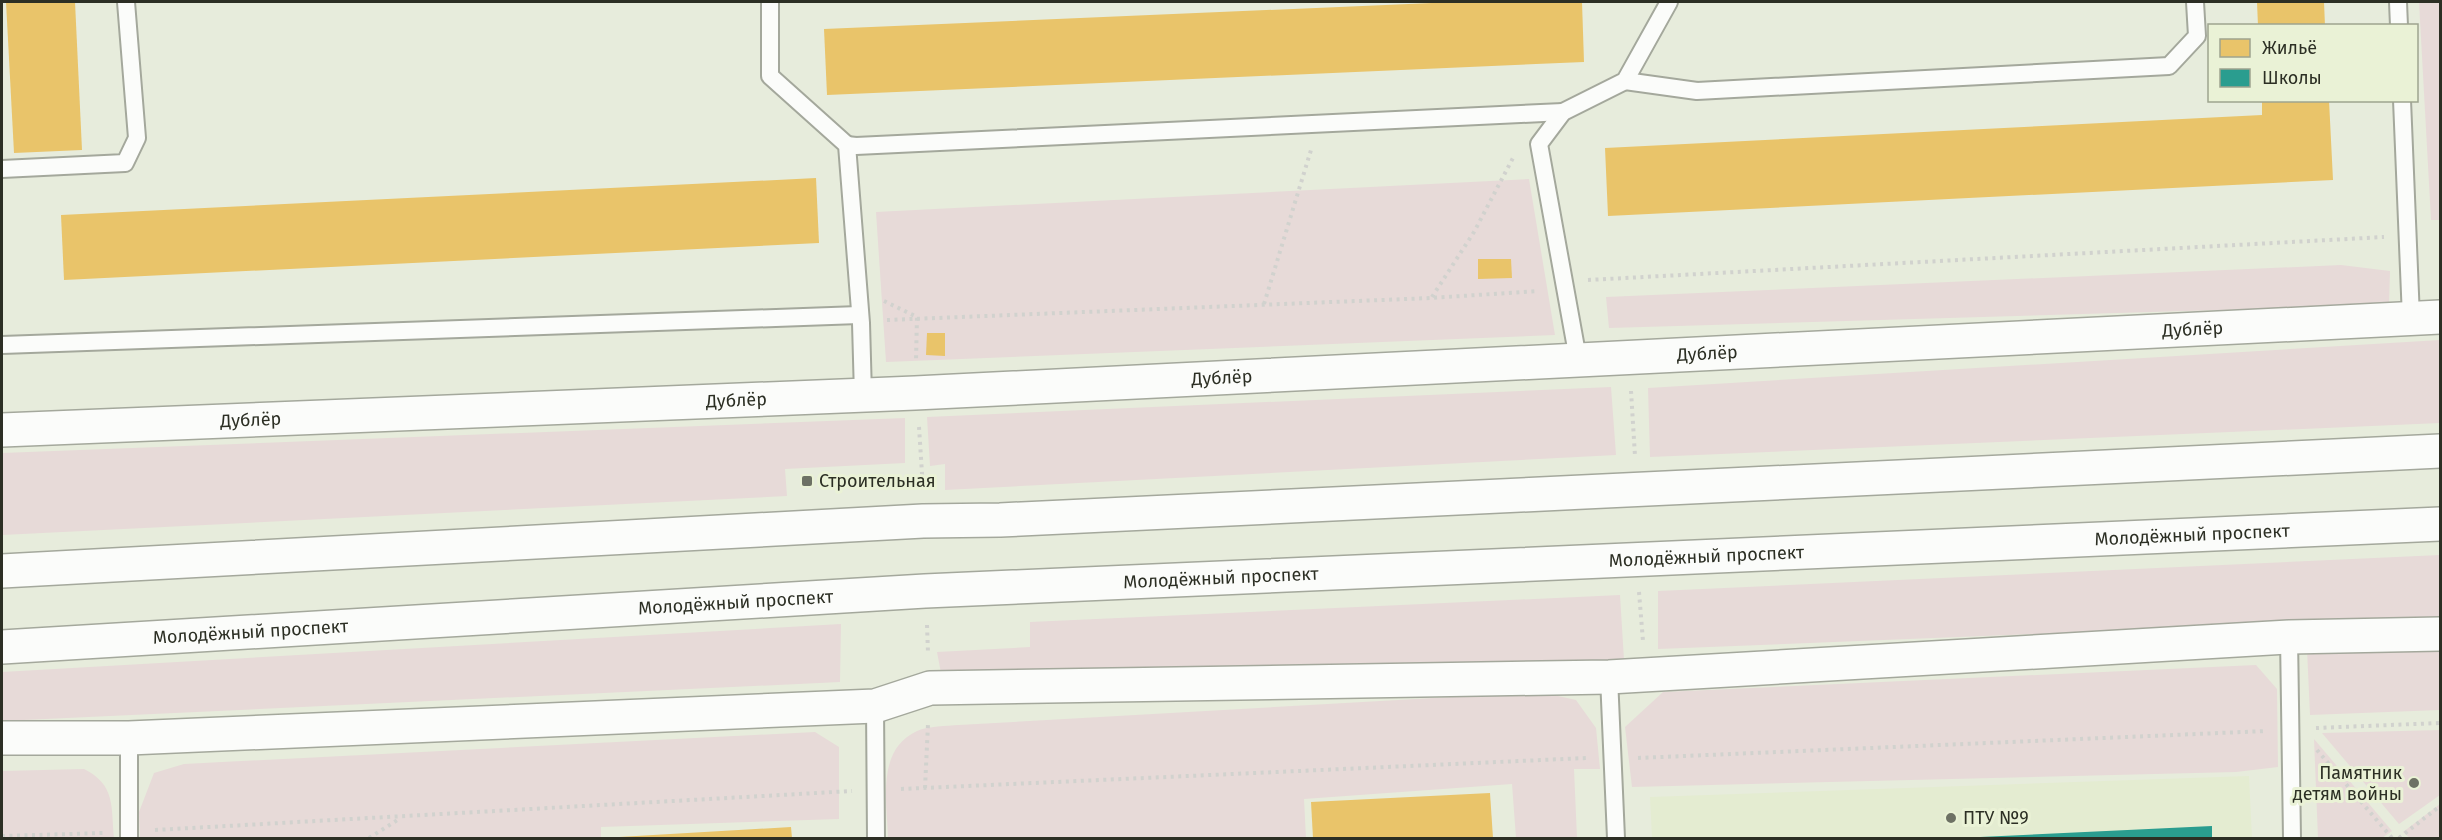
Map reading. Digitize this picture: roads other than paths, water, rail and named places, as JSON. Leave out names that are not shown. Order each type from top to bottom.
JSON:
[{"type":"street","name":"Дублёр","points":[[2,430],[915,393],[2426,318]]},
{"type":"street","points":[[2,571],[923,521],[1000,520],[2440,451]]},
{"type":"street","name":"Молодёжный проспект","points":[[2,647],[925,591],[2440,524]]},
{"type":"street","points":[[2,738],[129,738],[875,706],[930,688],[1609,677],[2289,637],[2440,633]]},
{"type":"lane","points":[[2,170],[125,164],[137,138],[126,2]]},
{"type":"lane","points":[[770,2],[770,76],[847,145],[862,395]]},
{"type":"lane","points":[[847,145],[1563,112],[1625,81],[1669,2]]},
{"type":"lane","points":[[1625,81],[1697,91],[2169,66],[2197,36],[2195,2]]},
{"type":"lane","points":[[2398,2],[2399,24]]},
{"type":"lane","points":[[2402,102],[2407,236],[2426,318]]},
{"type":"lane","points":[[1563,112],[1539,144],[1578,359]]},
{"type":"lane","points":[[2,345],[859,315]]},
{"type":"lane","points":[[2289,637],[2292,838]]},
{"type":"lane","points":[[1609,677],[1616,838]]},
{"type":"lane","points":[[875,706],[876,838]]},
{"type":"lane","points":[[129,738],[129,835]]},
{"type":"place","name":"Строительная","points":[[807,481]]},
{"type":"place","name":"Памятник детям войны","points":[[2414,783]]},
{"type":"place","name":"ПТУ №9","points":[[1951,818]]}]
